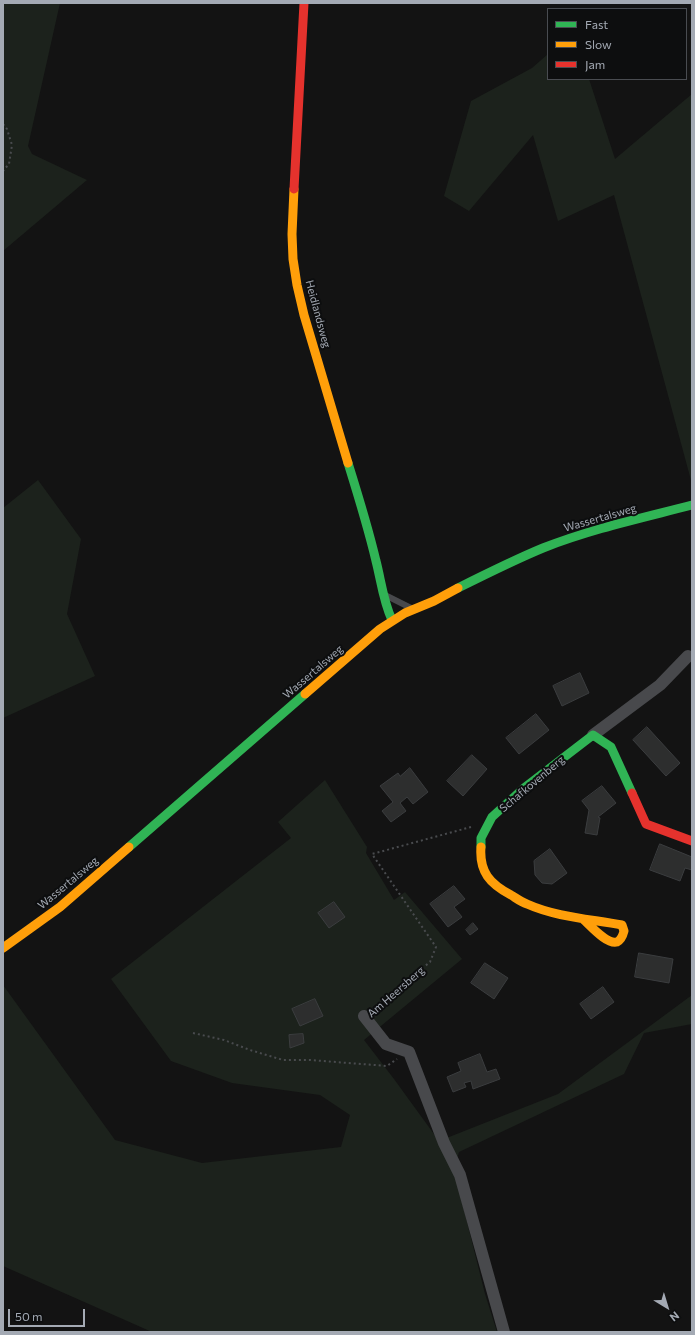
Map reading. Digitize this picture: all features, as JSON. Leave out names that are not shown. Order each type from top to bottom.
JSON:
[{"type":"street","name":"Heidlandsweg","points":[[304,3],[292,234],[293,259],[304,315],[361,505],[387,609],[392,620]]},
{"type":"street","name":"Wassertalsweg","points":[[3,948],[60,907],[392,620],[439,599],[494,570],[544,548],[596,530],[692,506]]},
{"type":"street","name":"Schafkovenberg","points":[[583,920],[526,904],[496,887],[485,873],[480,857],[481,838],[492,817],[524,788],[660,685],[688,656]]},
{"type":"street","points":[[593,735],[611,747],[646,824],[692,841]]},
{"type":"street","name":"Am Heersberg","points":[[364,1016],[386,1044],[409,1052]]},
{"type":"street","points":[[409,1052],[444,1143],[460,1175],[504,1332]]},
{"type":"lane","points":[[384,595],[414,609]]},
{"type":"path","points":[[3,124],[7,129],[12,145],[9,164],[3,172]]},
{"type":"path","name":"Am Heersberg","points":[[364,1016],[430,962],[436,947],[372,854],[490,822]]},
{"type":"path","points":[[193,1033],[224,1040],[283,1060],[310,1060],[386,1066],[409,1052]]},
{"type":"shaded area","points":[[3,3],[60,3],[28,146],[32,154],[87,180],[3,251]]},
{"type":"shaded area","points":[[547,55],[547,80],[589,80],[615,159],[692,94],[692,484],[614,195],[558,221],[533,135],[469,211],[444,196],[471,101],[532,68]]},
{"type":"shaded area","points":[[38,480],[81,539],[67,614],[95,676],[3,718],[3,508]]},
{"type":"shaded area","points":[[325,780],[367,847],[366,853],[394,900],[405,892],[462,959],[364,1040],[439,1141],[558,1094],[692,995],[692,1024],[644,1033],[624,1074],[459,1152],[454,1170],[485,1294],[497,1332],[152,1332],[3,1266],[3,985],[115,1140],[202,1163],[341,1147],[350,1115],[320,1095],[232,1083],[171,1061],[111,979],[291,838],[278,822]]},
{"type":"building","points":[[580,673],[589,693],[562,706],[553,686]]},
{"type":"building","points":[[536,714],[549,730],[519,754],[506,738]]},
{"type":"building","points":[[647,727],[680,763],[666,776],[633,740]]},
{"type":"building","points":[[472,755],[487,769],[463,796],[447,781]]},
{"type":"building","points":[[410,768],[428,792],[413,804],[407,797],[400,803],[406,811],[391,822],[382,811],[393,802],[380,786],[398,773],[400,776]]},
{"type":"building","points":[[602,786],[616,803],[598,817],[600,818],[597,835],[585,833],[589,810],[582,801]]},
{"type":"building","points":[[660,844],[692,857],[692,870],[685,868],[680,881],[650,870]]},
{"type":"building","points":[[550,849],[567,873],[552,884],[542,883],[535,875],[534,861]]},
{"type":"building","points":[[454,886],[465,899],[454,907],[462,917],[448,927],[430,904]]},
{"type":"building","points":[[334,902],[345,917],[329,928],[318,913]]},
{"type":"building","points":[[473,923],[478,929],[470,935],[466,930]]},
{"type":"building","points":[[639,953],[673,959],[669,983],[635,977]]},
{"type":"building","points":[[485,963],[508,978],[494,999],[471,983]]},
{"type":"building","points":[[603,987],[614,1002],[591,1019],[580,1004]]},
{"type":"building","points":[[315,999],[323,1016],[300,1026],[292,1009]]},
{"type":"building","points":[[303,1034],[304,1043],[290,1048],[289,1035]]},
{"type":"building","points":[[480,1054],[487,1072],[496,1069],[500,1079],[473,1089],[471,1081],[464,1083],[466,1087],[453,1092],[447,1077],[461,1071],[458,1063]]},
{"type":"traffic: fast","points":[[348,463],[370,536],[384,598],[392,620]]},
{"type":"traffic: fast","points":[[458,588],[521,557],[561,541],[617,524],[692,505]]},
{"type":"traffic: fast","points":[[129,847],[305,694]]},
{"type":"traffic: fast","points":[[481,847],[481,838],[492,817],[524,788],[593,735],[611,747],[632,793]]},
{"type":"traffic: slow","points":[[294,189],[292,234],[293,259],[297,285],[304,315],[348,463]]},
{"type":"traffic: slow","points":[[305,694],[380,629],[405,613],[434,601],[458,588]]},
{"type":"traffic: slow","points":[[3,948],[60,907],[129,847]]},
{"type":"traffic: slow","points":[[481,847],[482,864],[487,876],[504,891],[525,903],[550,912],[622,925],[624,931],[621,939],[617,942],[608,941],[583,919]]},
{"type":"traffic: jam","points":[[294,189],[304,3]]},
{"type":"traffic: jam","points":[[632,793],[646,824],[692,841]]}]
